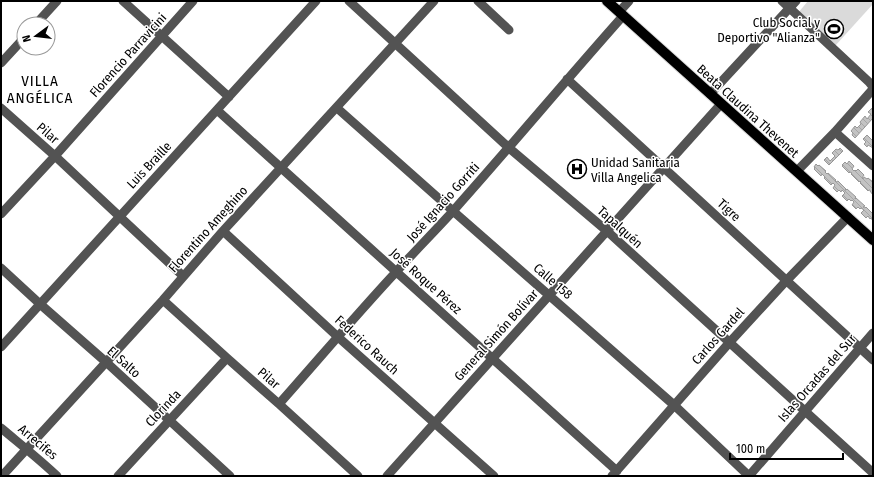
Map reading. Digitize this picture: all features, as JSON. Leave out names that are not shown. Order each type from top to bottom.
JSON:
[{"type":"main road","name":"Beata Claudina Thevenet","points":[[606,1],[873,240]]},
{"type":"street","points":[[43,16],[57,1]]},
{"type":"street","points":[[123,1],[229,97]]},
{"type":"street","name":"Florencio Parravicini","points":[[1,214],[55,156],[193,1]]},
{"type":"street","name":"Luis Braille","points":[[1,346],[316,1]]},
{"type":"street","name":"Tapalquén","points":[[349,1],[509,148],[607,231],[873,473]]},
{"type":"street","name":"Florentino Ameghino","points":[[2,476],[163,300],[223,231],[434,1]]},
{"type":"street","points":[[478,1],[509,30]]},
{"type":"street","name":"José Ignacio Gorriti","points":[[279,404],[509,148],[621,14],[629,1]]},
{"type":"street","points":[[782,1],[869,82],[873,88],[835,132],[797,171]]},
{"type":"street","points":[[710,94],[796,1]]},
{"type":"street","points":[[1,63],[16,47]]},
{"type":"street","name":"Tigre","points":[[567,79],[873,360]]},
{"type":"street","name":"General Simón Bolívar","points":[[387,476],[721,104]]},
{"type":"street","name":"Pilar","points":[[1,108],[55,156],[183,276]]},
{"type":"street","name":"Calle 158","points":[[337,108],[674,405],[749,476]]},
{"type":"street","name":"José Roque Pérez","points":[[217,110],[493,358],[614,473]]},
{"type":"street","points":[[835,132],[873,166]]},
{"type":"street","name":"Carlos Gardel","points":[[614,473],[729,343],[848,217]]},
{"type":"street","name":"Federico Rauch","points":[[223,231],[338,337],[494,476]]},
{"type":"street","name":"El Salto","points":[[1,268],[230,476]]},
{"type":"street","name":"Pilar","points":[[163,300],[358,476]]},
{"type":"street","name":"Islas Orcadas del Sur","points":[[749,476],[873,333]]},
{"type":"street","name":"Clorinda","points":[[118,476],[227,358]]},
{"type":"street","name":"Arrecifes","points":[[1,428],[57,476]]},
{"type":"shaded area","name":"Club Social y Deportivo \"Alianza\"","points":[[808,1],[873,1],[873,4],[835,46],[798,13]]},
{"type":"building","points":[[873,107],[873,118],[855,138],[851,131],[855,126],[857,128],[861,124],[860,122],[865,116],[867,119],[871,114],[868,112]]},
{"type":"building","points":[[867,135],[873,141],[873,148],[868,145],[867,147],[864,144],[866,142],[863,139]]},
{"type":"building","points":[[840,148],[843,151],[829,165],[824,160],[827,157],[830,161],[835,156],[832,153],[836,149],[838,150]]},
{"type":"building","points":[[849,161],[854,166],[852,169],[854,171],[858,169],[864,175],[862,178],[863,179],[864,177],[867,179],[868,178],[873,182],[873,195],[870,190],[868,191],[860,183],[860,181],[859,182],[851,174],[852,173],[849,173],[842,166],[845,162],[847,164]]},
{"type":"building","points":[[816,164],[836,180],[836,182],[838,181],[846,189],[845,190],[847,189],[856,197],[855,199],[856,198],[865,206],[863,207],[866,207],[873,214],[873,221],[868,216],[866,218],[861,213],[864,210],[858,207],[856,209],[852,205],[854,202],[852,200],[851,201],[849,199],[847,201],[842,196],[845,193],[842,190],[841,192],[839,190],[837,192],[833,188],[835,185],[833,183],[831,185],[822,174],[821,176],[814,169]]},
{"type":"place","name":"Club Social y Deportivo \"Alianza\"","points":[[834,29]]},
{"type":"place","name":"Unidad Sanitaria Villa Angelica","points":[[577,169]]},
{"type":"district","name":"VILLA ANGÉLICA","points":[[40,90]]}]
